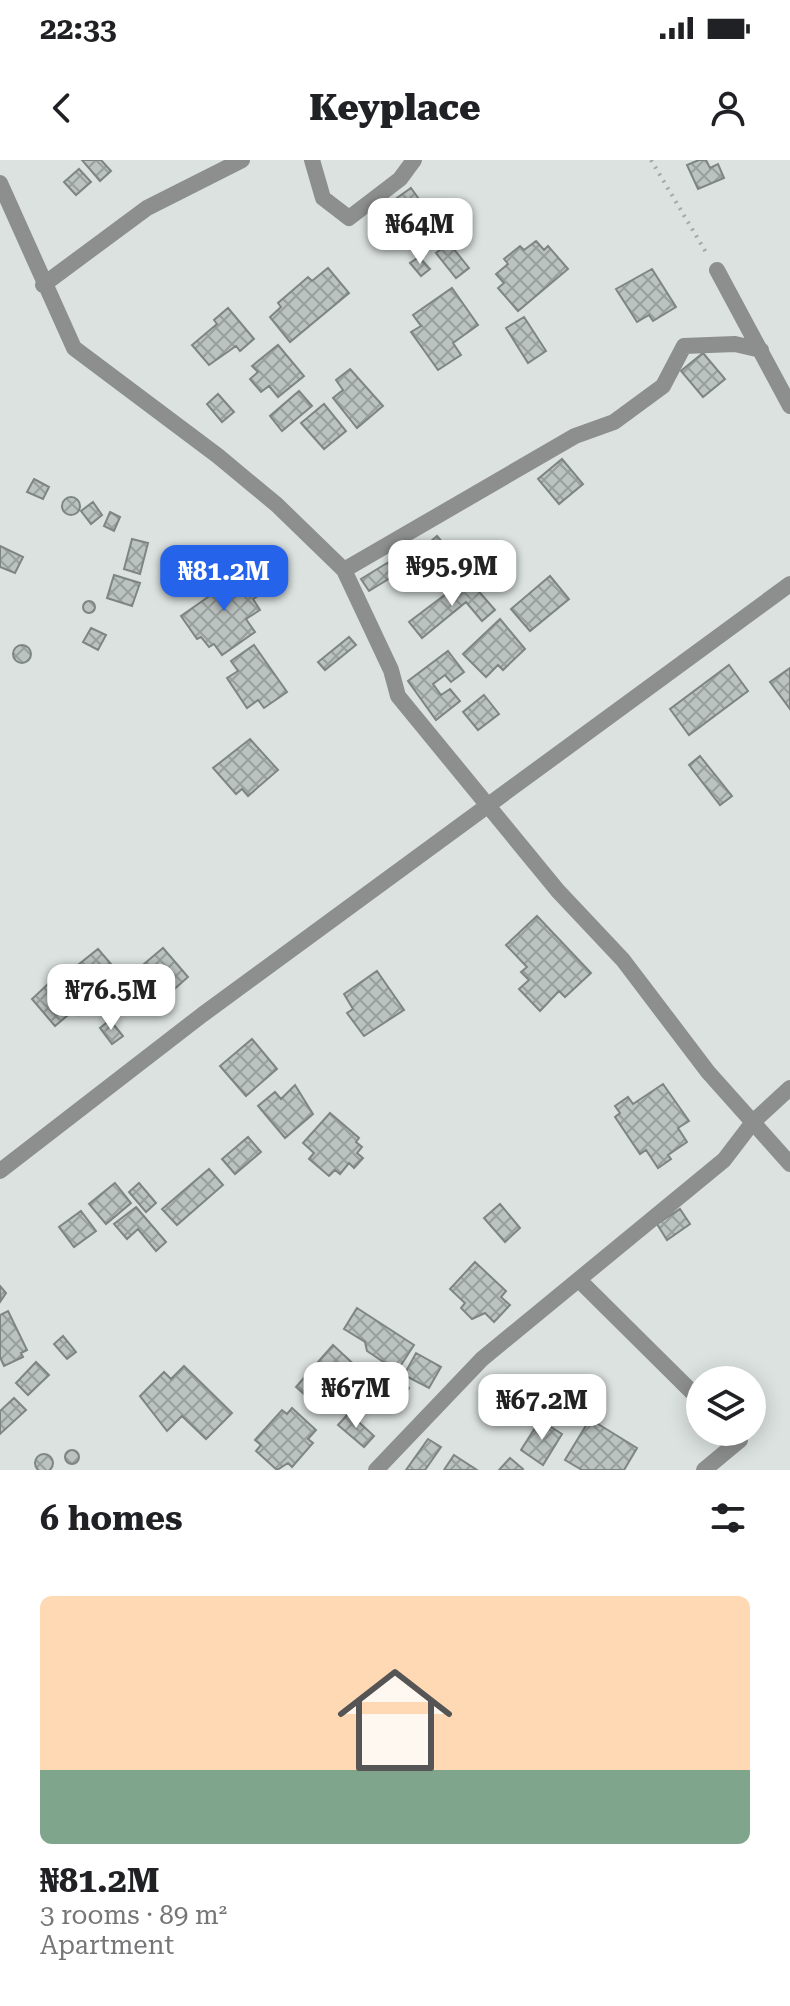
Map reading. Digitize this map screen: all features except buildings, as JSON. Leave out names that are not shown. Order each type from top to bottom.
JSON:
[{"type":"street","points":[[43,285],[147,208],[242,160]]},
{"type":"street","points":[[312,160],[323,198],[349,218],[400,179],[414,160]]},
{"type":"street","points":[[0,183],[43,285],[74,348],[150,402],[277,505],[344,570],[391,670],[398,696],[488,808],[623,960],[708,1072],[790,1164]]},
{"type":"street","points":[[717,270],[790,406]]},
{"type":"street","points":[[344,570],[575,436],[614,422],[663,386],[684,346],[735,344],[761,350]]},
{"type":"street","points":[[0,1171],[202,1015],[790,584]]},
{"type":"street","points":[[376,1470],[482,1359],[724,1160],[753,1122],[790,1088]]},
{"type":"street","points":[[579,1280],[686,1386]]},
{"type":"street","points":[[704,1470],[733,1446]]},
{"type":"path","points":[[651,160],[717,270]]}]
